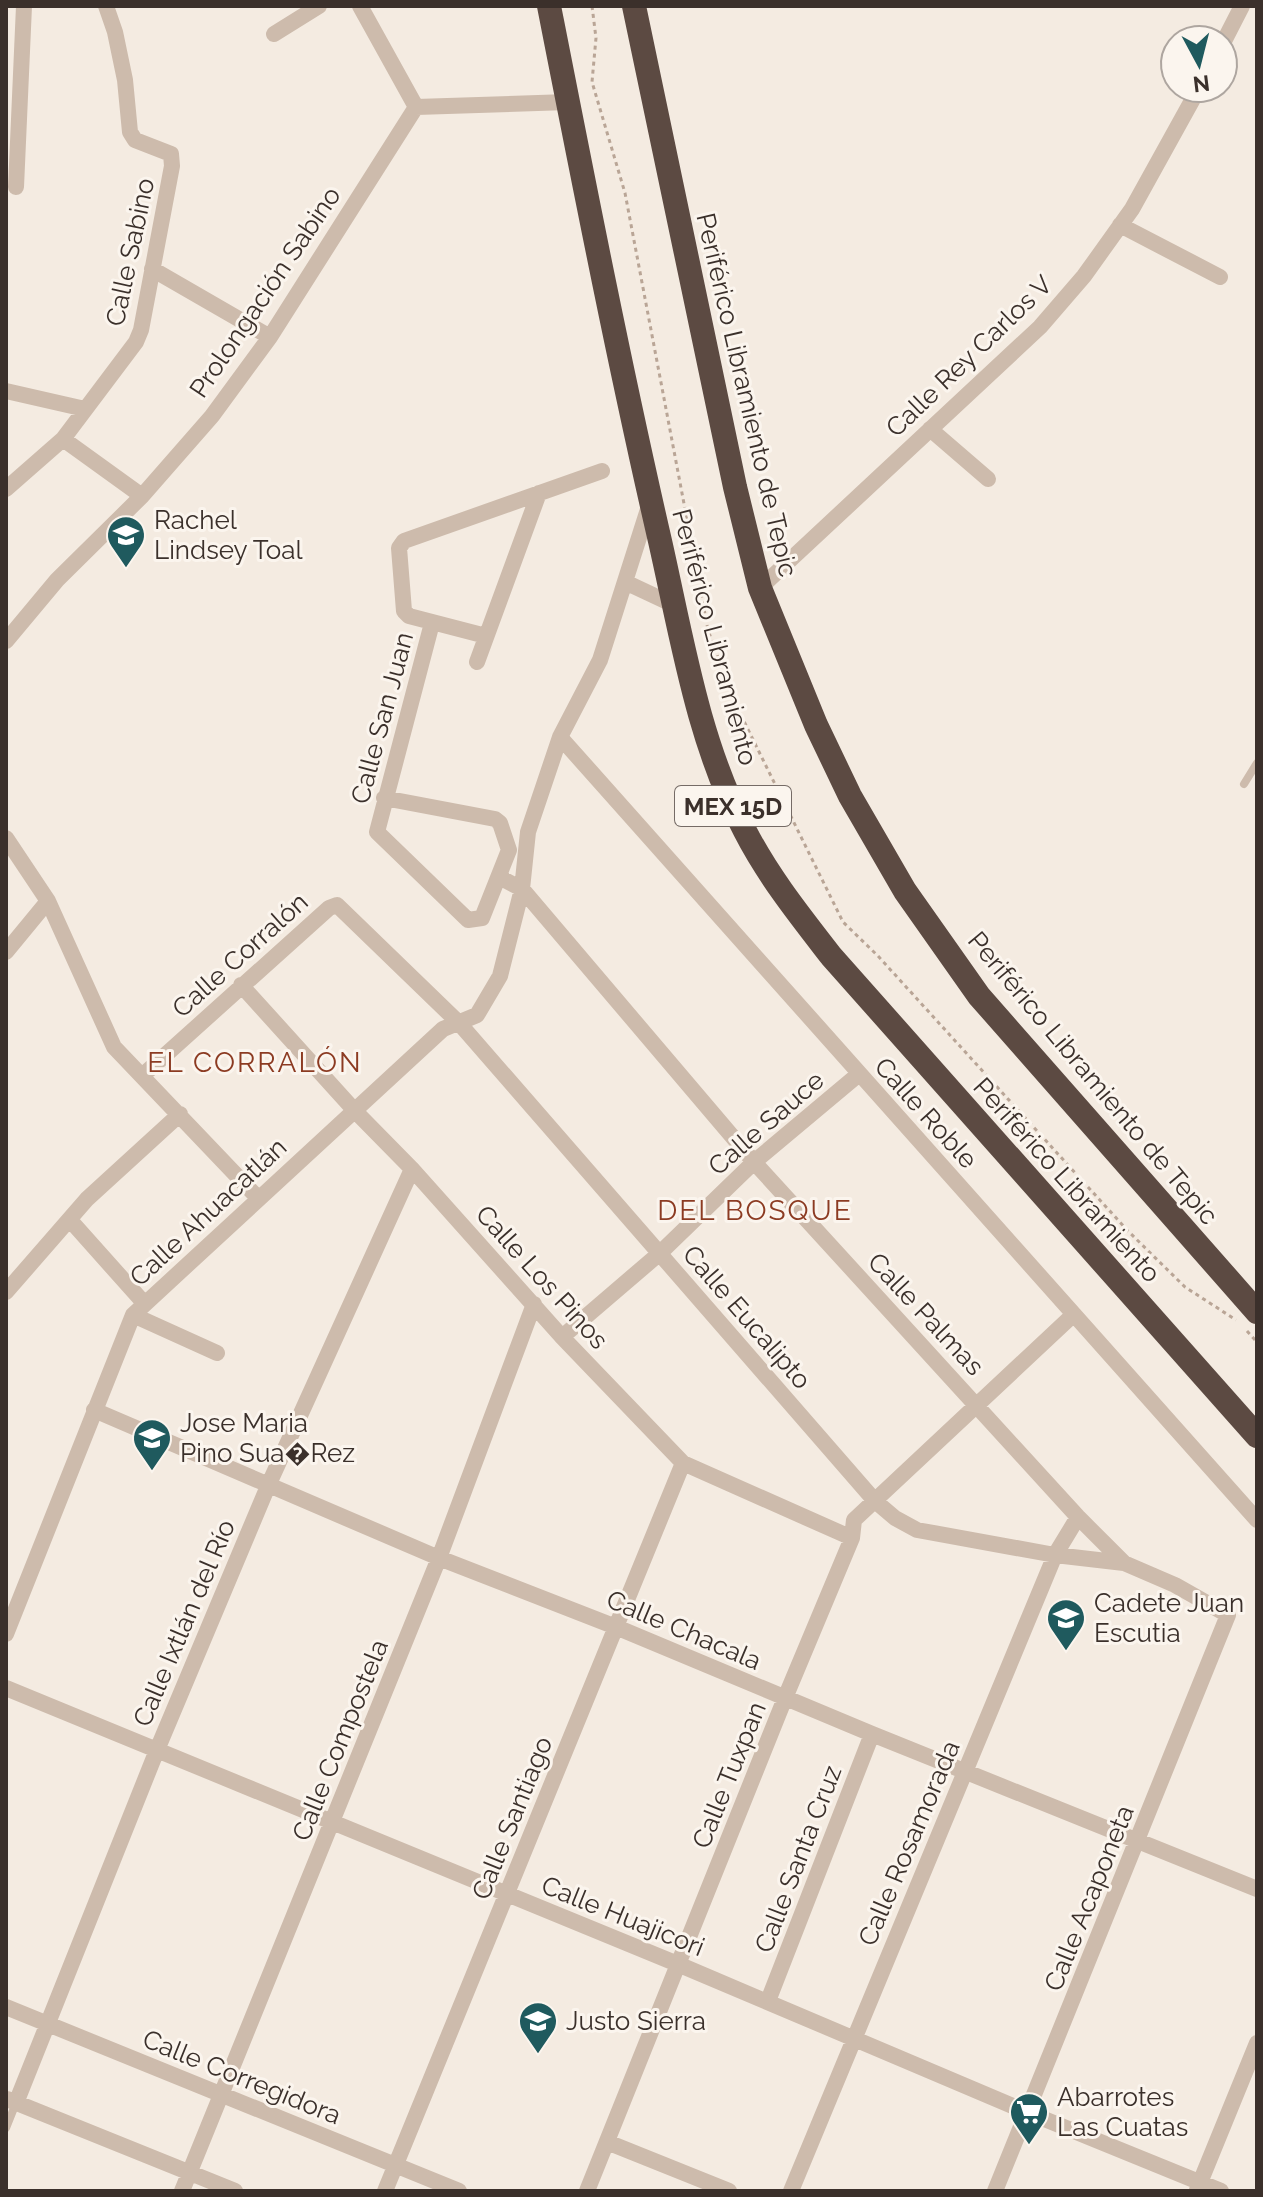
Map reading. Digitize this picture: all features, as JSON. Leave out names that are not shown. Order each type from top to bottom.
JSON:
[{"type":"highway","name":"Periférico Libramiento","points":[[549,6],[674,605],[702,718],[727,793],[745,831],[792,907],[831,956],[1257,1436]]},
{"type":"highway","name":"Periférico Libramiento de Tepic","points":[[634,6],[735,487],[760,588],[816,725],[850,796],[905,891],[979,996],[1257,1312]]},
{"type":"street","points":[[16,187],[24,6]]},
{"type":"street","name":"Calle Sabino","points":[[6,489],[63,439],[136,342],[141,330],[172,166],[171,154],[135,140],[130,132],[125,80],[106,6]]},
{"type":"street","points":[[274,34],[319,6]]},
{"type":"street","points":[[360,6],[416,107],[568,102]]},
{"type":"street","points":[[1233,24],[1242,6]]},
{"type":"street","name":"Calle Rey Carlos V","points":[[760,588],[1040,327],[1084,276],[1132,209],[1190,104]]},
{"type":"street","name":"Prolongación Sabino","points":[[6,641],[89,546],[142,496],[212,416],[270,337],[416,107]]},
{"type":"street","points":[[1120,225],[1220,277]]},
{"type":"street","points":[[152,269],[270,337]]},
{"type":"street","points":[[6,391],[85,409]]},
{"type":"street","points":[[930,429],[988,479]]},
{"type":"street","points":[[63,439],[142,496]]},
{"type":"street","name":"Calle San Juan","points":[[499,877],[482,918],[468,920],[377,832],[432,623],[409,616],[404,611],[399,548],[404,541],[602,471]]},
{"type":"street","points":[[477,662],[539,493]]},
{"type":"street","name":"Calle Ahuacatlán","points":[[6,1634],[94,1410],[138,1309],[443,1029],[477,1015],[500,976],[522,889],[528,832],[560,737],[600,660],[651,502]]},
{"type":"street","points":[[625,582],[674,605]]},
{"type":"street","points":[[432,623],[486,636]]},
{"type":"street","name":"Calle Roble","points":[[560,737],[1257,1520]]},
{"type":"street","points":[[384,798],[495,819],[500,823],[509,845],[499,877],[522,889]]},
{"type":"street","points":[[9,849],[48,901],[114,1047],[258,1198]]},
{"type":"street","name":"Calle Palmas","points":[[522,889],[754,1162],[1078,1517],[1124,1563],[1222,1609],[1228,1615],[1227,1624]]},
{"type":"street","points":[[6,952],[48,901]]},
{"type":"street","name":"Calle Eucalipto","points":[[337,905],[459,1023],[875,1501],[895,1518],[917,1530],[1055,1555],[1124,1563]]},
{"type":"street","name":"Calle Corralón","points":[[142,1076],[241,985],[329,908],[337,905]]},
{"type":"street","name":"Calle Los Pinos","points":[[241,985],[562,1337],[683,1463],[852,1538]]},
{"type":"street","name":"Calle Sauce","points":[[562,1337],[660,1253],[754,1162],[859,1074]]},
{"type":"street","points":[[6,1292],[87,1199],[180,1114]]},
{"type":"street","name":"Calle Ixtlán del Río","points":[[11,2101],[48,2024],[157,1750],[268,1486],[412,1169]]},
{"type":"street","points":[[70,1220],[138,1309],[217,1353]]},
{"type":"street","name":"Calle Compostela","points":[[182,2191],[439,1558],[534,1304]]},
{"type":"street","name":"Calle Tuxpan","points":[[587,2191],[852,1538],[854,1520],[1073,1315]]},
{"type":"street","name":"Calle Chacala","points":[[94,1410],[439,1558],[616,1627],[1257,1889]]},
{"type":"street","name":"Calle Santiago","points":[[385,2191],[683,1463]]},
{"type":"street","name":"Calle Rosamorada","points":[[791,2191],[1055,1555],[1078,1517]]},
{"type":"street","name":"Calle Acaponeta","points":[[995,2191],[1227,1624]]},
{"type":"street","name":"Calle Huajicori","points":[[6,1688],[768,2001],[1198,2187],[1221,2191]]},
{"type":"street","name":"Calle Santa Cruz","points":[[768,2001],[872,1734]]},
{"type":"street","name":"Calle Corregidora","points":[[6,2007],[459,2191]]},
{"type":"street","points":[[1198,2187],[1257,2043]]},
{"type":"street","points":[[11,2101],[235,2191]]},
{"type":"street","points":[[607,2142],[729,2191]]},
{"type":"lane","points":[[1244,784],[1257,763]]},
{"type":"lane","points":[[6,2128],[11,2101]]},
{"type":"place","name":"Rachel Lindsey Toal","points":[[126,569]]},
{"type":"place","name":"Jose Maria Pino Sua�Rez","points":[[152,1472]]},
{"type":"place","name":"Cadete Juan Escutia","points":[[1066,1652]]},
{"type":"place","name":"Justo Sierra","points":[[538,2055]]},
{"type":"place","name":"Abarrotes Las Cuatas","points":[[1029,2146]]},
{"type":"district","name":"EL CORRALÓN","points":[[255,1062]]},
{"type":"district","name":"DEL BOSQUE","points":[[755,1210]]}]
